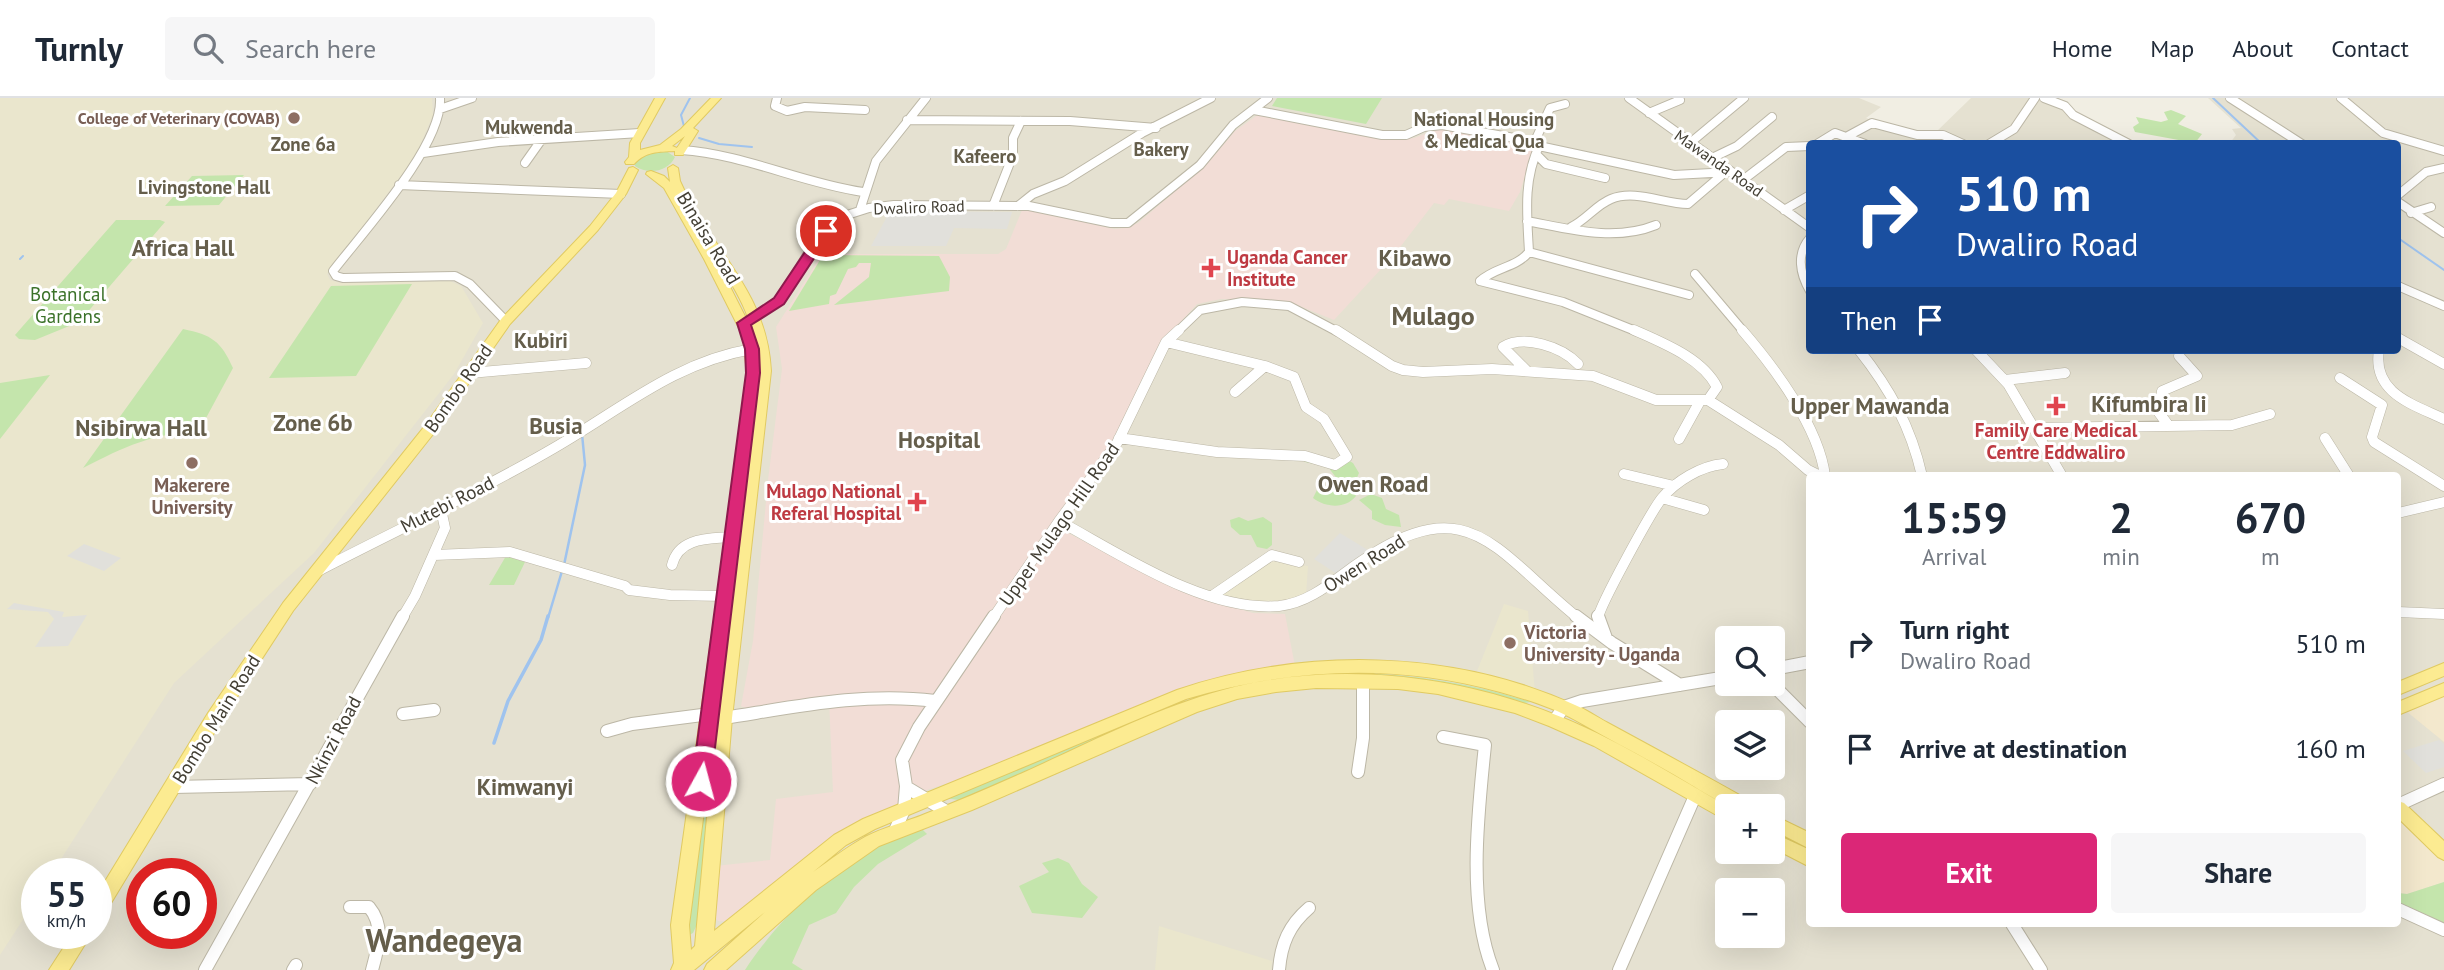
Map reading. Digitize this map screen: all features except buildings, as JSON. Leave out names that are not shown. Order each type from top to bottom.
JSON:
[{"type":"main road","points":[[635,179],[630,165],[634,157],[634,147],[660,98]]},
{"type":"main road","points":[[634,157],[659,148],[685,131],[716,98]]},
{"type":"main road","points":[[635,179],[673,168],[680,161],[680,151],[692,132],[724,98]]},
{"type":"main road","points":[[639,134],[659,148],[680,151]]},
{"type":"main road","name":"Binaisa Road","points":[[673,168],[675,181],[683,198],[765,345],[765,370],[717,716],[681,925],[682,969]]},
{"type":"main road","points":[[635,179],[660,178],[668,186],[750,319]]},
{"type":"main road","name":"Bombo Road","points":[[346,533],[429,430],[506,321],[594,228],[635,179]]},
{"type":"main road","name":"Binaisa Road","points":[[704,948],[708,918],[725,596],[753,373],[750,319]]},
{"type":"main road","name":"Bombo Main Road","points":[[112,886],[246,669],[312,574],[346,533]]},
{"type":"main road","points":[[704,948],[716,969],[850,854],[873,841],[946,811],[1233,679],[1278,671],[1326,667],[1381,667],[1450,675],[1559,714],[1720,794]]},
{"type":"main road","points":[[2401,688],[2444,669]]},
{"type":"main road","points":[[682,969],[704,948],[840,840],[927,800],[1174,706],[1274,687],[1363,682],[1429,687],[1559,714]]},
{"type":"main road","points":[[2401,708],[2444,689]]},
{"type":"main road","points":[[1591,729],[1715,807]]},
{"type":"main road","points":[[2401,805],[2444,839]]},
{"type":"main road","points":[[2401,805],[2444,852]]},
{"type":"main road","points":[[1785,828],[1806,840]]},
{"type":"main road","points":[[1785,846],[1806,857]]},
{"type":"main road","points":[[58,970],[72,949]]},
{"type":"street","points":[[439,98],[440,109],[435,132],[423,153],[333,271],[334,275],[356,278],[455,276],[470,284],[506,321]]},
{"type":"street","points":[[440,109],[472,98]]},
{"type":"street","points":[[777,98],[775,106],[784,111],[805,107],[865,110]]},
{"type":"street","points":[[860,211],[871,166],[926,98]]},
{"type":"street","points":[[1018,206],[1033,194],[1065,181],[1090,163],[1212,98]]},
{"type":"street","name":"Dwaliro Road","points":[[750,319],[779,301],[826,231],[842,219],[860,211],[894,205],[1018,206],[1045,208],[1111,223],[1128,223],[1195,170],[1233,125],[1268,98]]},
{"type":"street","points":[[1690,143],[1744,98]]},
{"type":"street","points":[[2000,140],[2014,129],[2035,98]]},
{"type":"street","points":[[2044,98],[2065,106],[2073,115],[2121,140]]},
{"type":"street","points":[[2230,98],[2296,140]]},
{"type":"street","points":[[2341,98],[2383,133],[2444,151]]},
{"type":"street","name":"Mawanda Road","points":[[1633,99],[1712,158],[1727,173],[1743,180],[1806,225]]},
{"type":"street","points":[[1649,113],[1680,100]]},
{"type":"street","points":[[1565,104],[1550,108],[1528,170],[1526,187],[1529,252],[1517,265],[1487,274],[1480,281],[1550,297],[1628,327],[1704,368],[1712,375],[1717,387],[1704,401],[1679,439]]},
{"type":"street","points":[[1254,110],[1382,135],[1406,135],[1424,127],[1442,125],[1674,175],[1727,173]]},
{"type":"street","points":[[1712,158],[1737,146],[1772,117]]},
{"type":"street","points":[[907,120],[1099,122],[1156,128]]},
{"type":"street","points":[[993,205],[1013,155],[1013,138],[1021,121]]},
{"type":"street","points":[[1848,136],[1872,123],[1916,135],[1943,135],[1954,140]]},
{"type":"street","points":[[1822,140],[1832,133],[1856,140]]},
{"type":"street","points":[[423,153],[488,143],[639,134]]},
{"type":"street","points":[[525,163],[542,139]]},
{"type":"street","points":[[1743,180],[1786,147],[1806,146]]},
{"type":"street","points":[[1537,147],[1546,164],[1605,178]]},
{"type":"street","points":[[680,151],[725,153],[801,179],[863,192]]},
{"type":"street","points":[[2401,193],[2426,173],[2444,168]]},
{"type":"street","points":[[1571,227],[1581,224],[1608,200],[1619,196],[1688,204],[1727,173]]},
{"type":"street","points":[[399,185],[635,179]]},
{"type":"street","points":[[1784,210],[1806,197]]},
{"type":"street","points":[[2401,204],[2444,233]]},
{"type":"street","points":[[2411,212],[2431,207]]},
{"type":"street","points":[[1527,221],[1608,234],[1648,229],[1656,225]]},
{"type":"street","points":[[1806,244],[1801,265],[1806,282]]},
{"type":"street","points":[[1529,252],[1689,295]]},
{"type":"street","points":[[1695,274],[1774,367],[1822,453],[1822,472]]},
{"type":"street","points":[[2401,287],[2444,306]]},
{"type":"street","name":"Upper Mulago Hill Road","points":[[894,834],[904,810],[903,758],[935,701],[1119,438],[1167,342],[1200,310],[1242,302],[1289,306],[1336,330],[1402,370],[1423,372],[1493,369],[1593,376],[1656,400],[1704,401]]},
{"type":"street","points":[[2401,340],[2444,365]]},
{"type":"street","points":[[1119,438],[1217,452],[1305,456],[1328,465],[1344,461],[1347,454],[1324,419],[1306,407],[1294,377],[1265,366],[1167,342]]},
{"type":"street","points":[[1527,371],[1503,347],[1511,342],[1559,349],[1573,357],[1578,364]]},
{"type":"street","name":"Mutebi Road","points":[[312,574],[580,433],[660,383],[708,358],[728,351],[752,349]]},
{"type":"street","points":[[1862,354],[1892,391],[1903,410],[1916,446],[1921,472]]},
{"type":"street","points":[[1980,354],[2005,380],[2037,428],[2060,472]]},
{"type":"street","points":[[2378,354],[2376,371],[2382,383],[2444,419]]},
{"type":"street","points":[[2168,425],[2152,403],[2161,400],[2162,391],[2197,376],[2179,356]]},
{"type":"street","points":[[470,373],[586,363]]},
{"type":"street","points":[[1235,392],[1265,366]]},
{"type":"street","points":[[2005,380],[2065,373]]},
{"type":"street","points":[[2340,379],[2382,405],[2372,437],[2374,442],[2444,486]]},
{"type":"street","points":[[1704,401],[1757,430],[1816,472]]},
{"type":"street","points":[[2037,428],[2232,425],[2270,414]]},
{"type":"street","points":[[2325,438],[2346,472]]},
{"type":"street","points":[[1606,638],[1598,618],[1599,612],[1662,498],[1674,485],[1712,465],[1723,464]]},
{"type":"street","points":[[1624,474],[1674,485]]},
{"type":"street","points":[[1662,498],[1704,510]]},
{"type":"street","points":[[2401,512],[2444,502]]},
{"type":"street","name":"Nkinzi Road","points":[[205,970],[379,656],[403,619],[434,555],[446,521],[442,514],[435,510]]},
{"type":"street","name":"Owen Road","points":[[1059,522],[1175,581],[1212,596],[1250,607],[1272,608],[1296,604],[1322,590],[1389,544],[1422,530],[1451,527],[1472,532],[1502,548],[1581,620],[1680,685]]},
{"type":"street","points":[[671,565],[675,550],[682,544],[732,537]]},
{"type":"street","points":[[434,555],[510,552],[625,586],[629,590],[670,595],[725,596]]},
{"type":"street","points":[[1212,596],[1272,555],[1299,562]]},
{"type":"street","points":[[2401,612],[2444,614]]},
{"type":"street","points":[[1785,667],[1806,663]]},
{"type":"street","points":[[1559,714],[1590,701],[1715,679]]},
{"type":"street","points":[[1358,772],[1365,743],[1361,711],[1363,682]]},
{"type":"street","points":[[1784,696],[1806,718]]},
{"type":"street","points":[[607,731],[632,724],[872,697],[916,697],[935,701]]},
{"type":"street","points":[[1590,701],[1591,729]]},
{"type":"street","points":[[403,714],[434,710]]},
{"type":"street","points":[[1443,737],[1485,745],[1479,845],[1481,915],[1485,954],[1493,970]]},
{"type":"street","points":[[173,787],[310,784]]},
{"type":"street","points":[[2401,802],[2444,784]]},
{"type":"street","points":[[905,787],[946,811]]},
{"type":"street","points":[[1619,970],[1695,796]]},
{"type":"street","points":[[351,907],[369,907],[376,915],[380,939],[372,970]]},
{"type":"street","points":[[1279,970],[1289,927],[1309,908]]},
{"type":"street","points":[[2401,910],[2444,930]]},
{"type":"street","points":[[2014,927],[2041,970]]},
{"type":"shaded area","points":[[0,98],[1859,98],[1881,107],[1866,118],[1916,135],[1935,133],[1971,98],[2045,98],[2125,140],[1806,140],[1806,354],[2401,354],[2401,140],[2232,140],[2236,135],[2232,129],[2241,128],[2208,98],[2444,98],[2444,970],[0,970]]},
{"type":"shaded area","name":"Makerere University","points":[[0,98],[432,98],[433,115],[415,157],[327,274],[330,280],[340,283],[450,281],[461,286],[483,323],[454,374],[314,553],[174,683],[62,858],[21,858],[21,923],[0,955]]},
{"type":"shaded area","name":"Mulago National Referal Hospital","points":[[1259,114],[1393,140],[1414,138],[1435,130],[1452,130],[1535,144],[1520,192],[1509,211],[1449,199],[1444,205],[1434,203],[1394,255],[1334,320],[1292,303],[1275,300],[1221,299],[1197,304],[1158,347],[1115,440],[1052,525],[1186,593],[1253,613],[1285,614],[1295,666],[1255,671],[948,789],[945,784],[927,790],[877,814],[729,922],[718,921],[710,912],[715,866],[770,860],[776,799],[833,792],[829,698],[745,708],[741,706],[753,641],[768,480],[782,369],[776,327],[822,254],[998,254],[1006,249],[1022,210],[1039,211],[1114,229],[1125,228],[1138,223],[1208,163],[1235,131]]},
{"type":"shaded area","points":[[890,211],[1012,212],[1007,229],[954,228],[946,246],[871,246]]},
{"type":"shaded area","points":[[1340,533],[1371,552],[1337,574],[1314,559]]},
{"type":"shaded area","points":[[84,544],[121,558],[104,571],[67,556]]},
{"type":"shaded area","points":[[1269,561],[1308,566],[1306,595],[1282,604],[1254,605],[1225,598],[1224,594],[1232,586]]},
{"type":"shaded area","points":[[14,603],[64,612],[62,617],[87,615],[68,646],[35,647],[54,619],[48,612],[7,609]]},
{"type":"shaded area","name":"Victoria University - Uganda","points":[[1504,604],[1528,611],[1535,693],[1475,676]]},
{"type":"shaded area","points":[[2444,696],[2444,742],[2406,711]]},
{"type":"shaded area","points":[[2439,740],[2444,744],[2444,767],[2426,773],[2403,751]]},
{"type":"shaded area","points":[[2401,819],[2444,859],[2444,882],[2407,894],[2401,893]]},
{"type":"shaded area","points":[[1159,926],[1272,961],[1271,970],[1155,970]]},
{"type":"green space","points":[[1277,98],[1382,98],[1366,124],[1272,106]]},
{"type":"green space","points":[[2171,110],[2186,116],[2178,124],[2202,134],[2197,140],[2179,140],[2135,132],[2133,127],[2139,123],[2136,117],[2161,122],[2168,120],[2164,112]]},
{"type":"green space","points":[[666,151],[675,157],[663,169],[652,171],[635,166],[646,153]]},
{"type":"green space","points":[[244,175],[219,205],[165,206],[192,176]]},
{"type":"green space","name":"Botanical Gardens","points":[[116,220],[165,222],[79,322],[35,340],[19,339],[15,335]]},
{"type":"green space","points":[[823,255],[939,256],[950,277],[949,291],[834,305],[869,277],[871,263],[859,263],[848,269],[836,294],[830,296],[829,304],[789,311]]},
{"type":"green space","points":[[412,284],[356,376],[269,378],[331,286]]},
{"type":"green space","points":[[183,329],[208,337],[220,345],[233,368],[199,431],[139,442],[83,468]]},
{"type":"green space","points":[[752,334],[755,335],[762,375],[701,916],[693,933],[687,936],[759,370]]},
{"type":"green space","points":[[50,375],[0,439],[0,383]]},
{"type":"green space","points":[[1300,458],[1333,462],[1344,458],[1353,463],[1359,473],[1352,489],[1356,496],[1347,503],[1336,506],[1313,498],[1317,490],[1338,480],[1328,467],[1305,462]]},
{"type":"green space","points":[[1371,494],[1382,498],[1386,509],[1399,515],[1401,527],[1385,525],[1372,519],[1372,511],[1359,500]]},
{"type":"green space","points":[[1239,517],[1248,521],[1263,517],[1272,523],[1272,545],[1267,549],[1257,547],[1251,535],[1240,535],[1231,527],[1230,520]]},
{"type":"green space","points":[[506,556],[525,562],[514,585],[489,585]]},
{"type":"green space","points":[[1355,673],[1444,681],[1531,702],[1518,704],[1440,685],[1249,688],[975,796],[959,800],[944,798],[1198,696],[1259,681]]},
{"type":"green space","points":[[922,829],[927,834],[878,864],[854,887],[836,913],[809,925],[792,963],[803,970],[745,970],[788,916],[843,865],[881,842]]},
{"type":"green space","points":[[1058,858],[1069,863],[1082,884],[1098,897],[1082,918],[1032,913],[1019,886],[1049,872],[1042,863]]},
{"type":"green space","points":[[2444,882],[2444,924],[2401,903],[2401,893],[2407,894]]},
{"type":"waterway","points":[[685,130],[681,115],[690,98]]},
{"type":"waterway","points":[[2213,98],[2258,140]]},
{"type":"waterway","points":[[699,138],[719,144],[752,147]]},
{"type":"waterway","points":[[2401,240],[2444,270]]},
{"type":"waterway","points":[[20,259],[23,256]]},
{"type":"waterway","points":[[564,565],[585,465],[582,434]]},
{"type":"waterway","points":[[548,618],[562,571]]},
{"type":"waterway","points":[[494,743],[508,701],[541,640],[548,616]]},
{"type":"place","name":"College of Veterinary (COVAB)","points":[[294,118]]},
{"type":"place","name":"Uganda Cancer Institute","points":[[1211,268]]},
{"type":"place","name":"Family Care Medical Centre Eddwaliro","points":[[2056,406]]},
{"type":"place","name":"Makerere University","points":[[192,463]]},
{"type":"place","name":"Mulago National Referal Hospital","points":[[917,502]]},
{"type":"place","name":"Victoria University - Uganda","points":[[1510,643]]},
{"type":"district","name":"Mukwenda","points":[[529,127]]},
{"type":"district","name":"National Housing & Medical Qua","points":[[1484,130]]},
{"type":"district","name":"Zone 6a","points":[[303,144]]},
{"type":"district","name":"Bakery","points":[[1161,149]]},
{"type":"district","name":"Kafeero","points":[[985,156]]},
{"type":"district","name":"Livingstone Hall","points":[[204,187]]},
{"type":"district","name":"Africa Hall","points":[[183,248]]},
{"type":"district","name":"Kibawo","points":[[1415,258]]},
{"type":"district","name":"Mulago","points":[[1433,316]]},
{"type":"district","name":"Kubiri","points":[[541,341]]},
{"type":"district","name":"Kifumbira Ii","points":[[2149,404]]},
{"type":"district","name":"Upper Mawanda","points":[[1870,406]]},
{"type":"district","name":"Zone 6b","points":[[313,423]]},
{"type":"district","name":"Busia","points":[[556,426]]},
{"type":"district","name":"Nsibirwa Hall","points":[[141,428]]},
{"type":"district","name":"Hospital","points":[[939,440]]},
{"type":"district","name":"Owen Road","points":[[1373,484]]},
{"type":"district","name":"Kimwanyi","points":[[525,787]]},
{"type":"district","name":"Wandegeya","points":[[444,941]]},
{"type":"route","points":[[701,781],[753,373],[752,349],[744,323],[779,301],[810,250],[826,231]]}]
